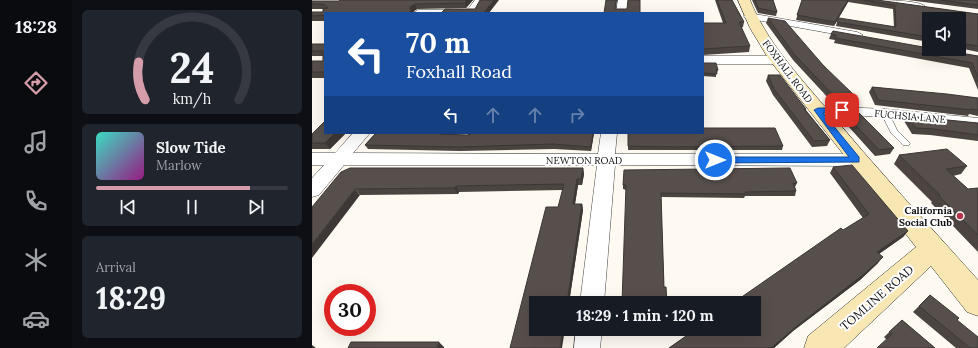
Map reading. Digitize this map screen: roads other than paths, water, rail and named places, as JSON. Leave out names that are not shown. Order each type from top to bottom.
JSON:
[{"type":"main road","name":"FOXHALL ROAD","points":[[746,8],[778,60],[856,160],[978,302]]},
{"type":"main road","name":"TOMLINE ROAD","points":[[820,348],[933,248]]},
{"type":"street","points":[[471,12],[480,0]]},
{"type":"street","points":[[621,12],[623,0]]},
{"type":"street","points":[[876,0],[931,8]]},
{"type":"street","points":[[746,8],[866,37]]},
{"type":"street","points":[[704,60],[778,60]]},
{"type":"street","name":"FUCHSIA LANE","points":[[818,110],[884,113],[978,123]]},
{"type":"street","points":[[312,190],[361,134]]},
{"type":"street","points":[[593,296],[609,134]]},
{"type":"street","name":"NEWTON ROAD","points":[[312,159],[856,160]]},
{"type":"street","points":[[587,348],[588,336]]},
{"type":"lane","points":[[884,113],[894,131],[906,142]]},
{"type":"place","name":"California Social Club","points":[[960,216]]}]
